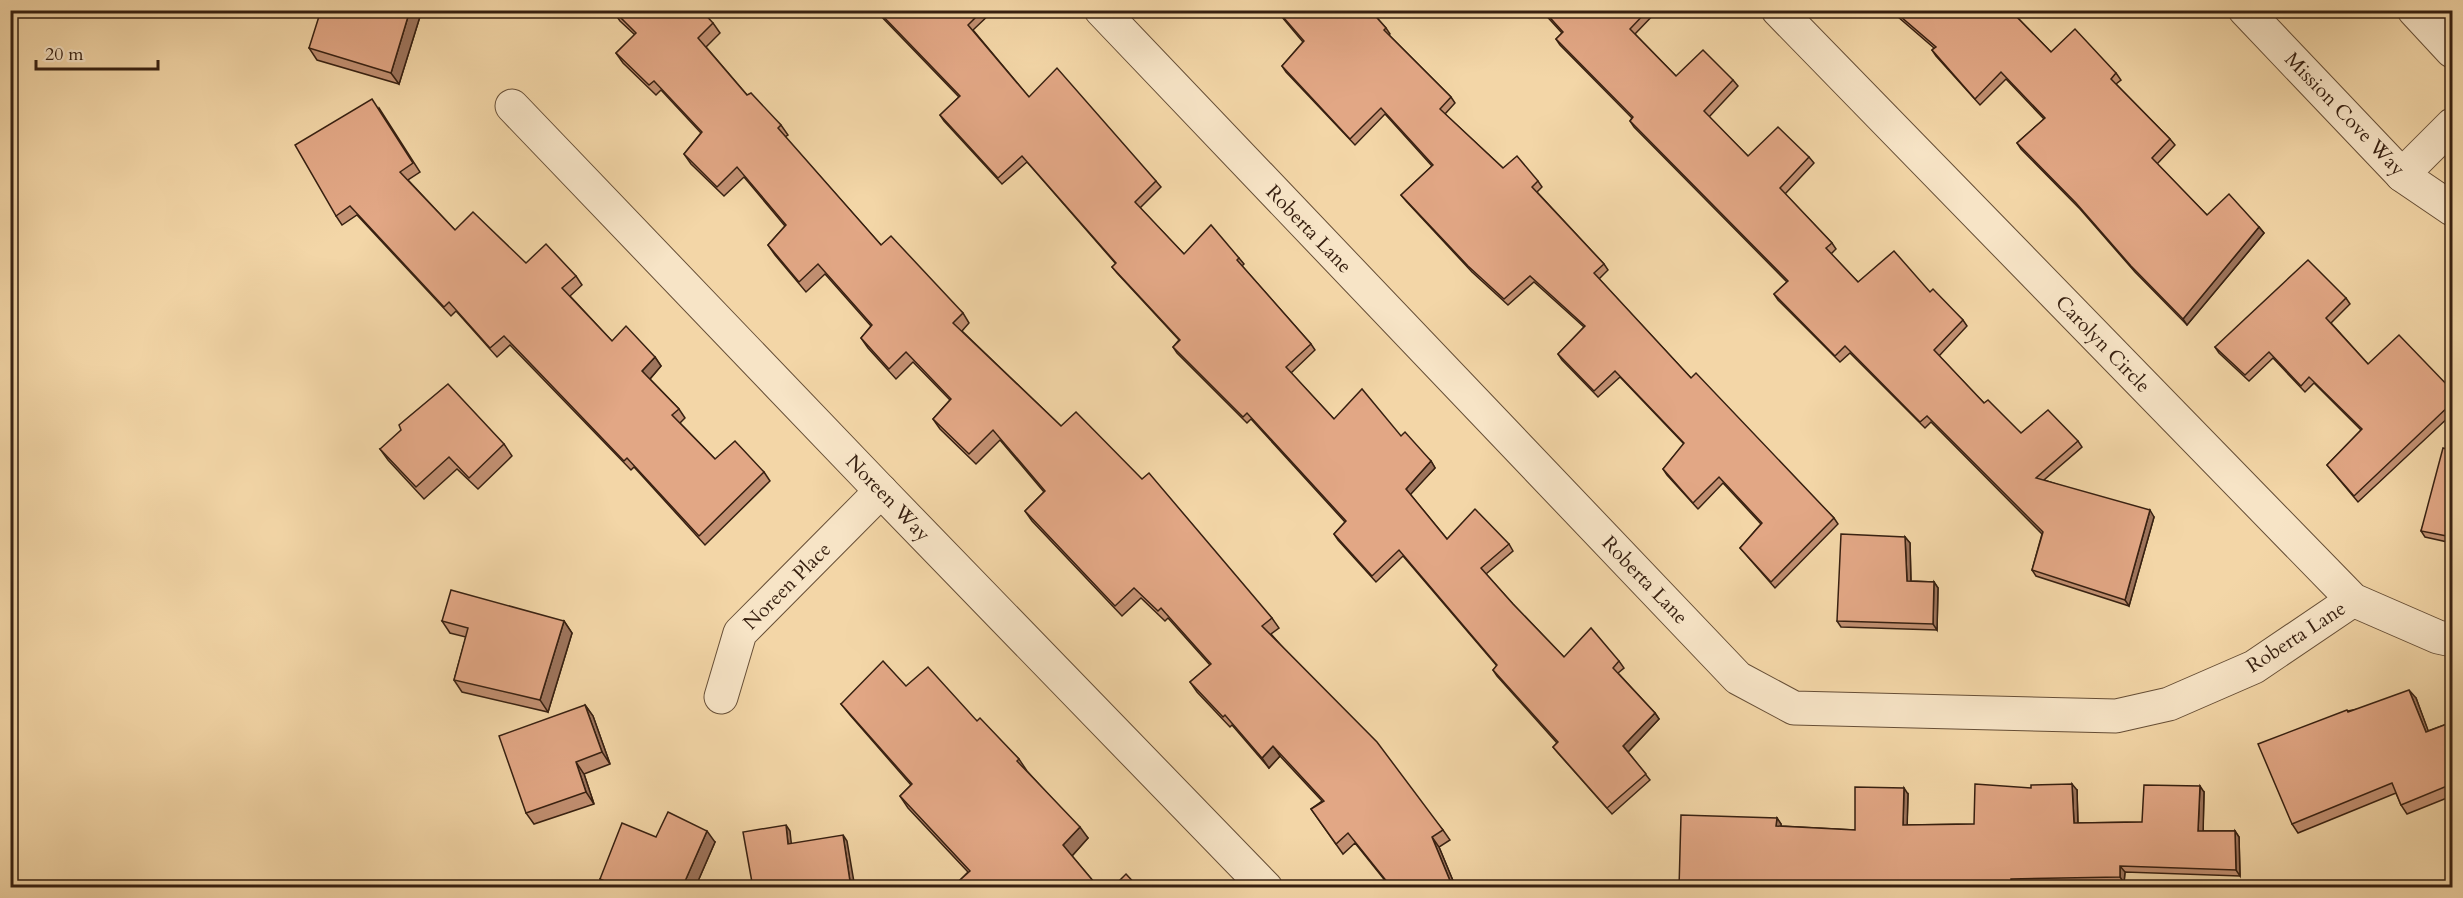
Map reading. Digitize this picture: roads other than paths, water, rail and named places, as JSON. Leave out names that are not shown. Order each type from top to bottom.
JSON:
[{"type":"street","name":"Roberta Lane","points":[[1101,10],[1738,678],[1794,708],[2116,716],[2169,704],[2254,667],[2353,600]]},
{"type":"street","name":"Carolyn Circle","points":[[1778,10],[2353,600],[2438,637],[2452,640]]},
{"type":"street","name":"Mission Cove Way","points":[[2245,10],[2402,175],[2452,209]]},
{"type":"street","points":[[2414,10],[2452,51]]},
{"type":"street","name":"Noreen Way","points":[[512,106],[1266,888]]},
{"type":"street","points":[[2402,175],[2452,125]]},
{"type":"street","name":"Noreen Place","points":[[722,697],[740,633],[881,491]]}]
